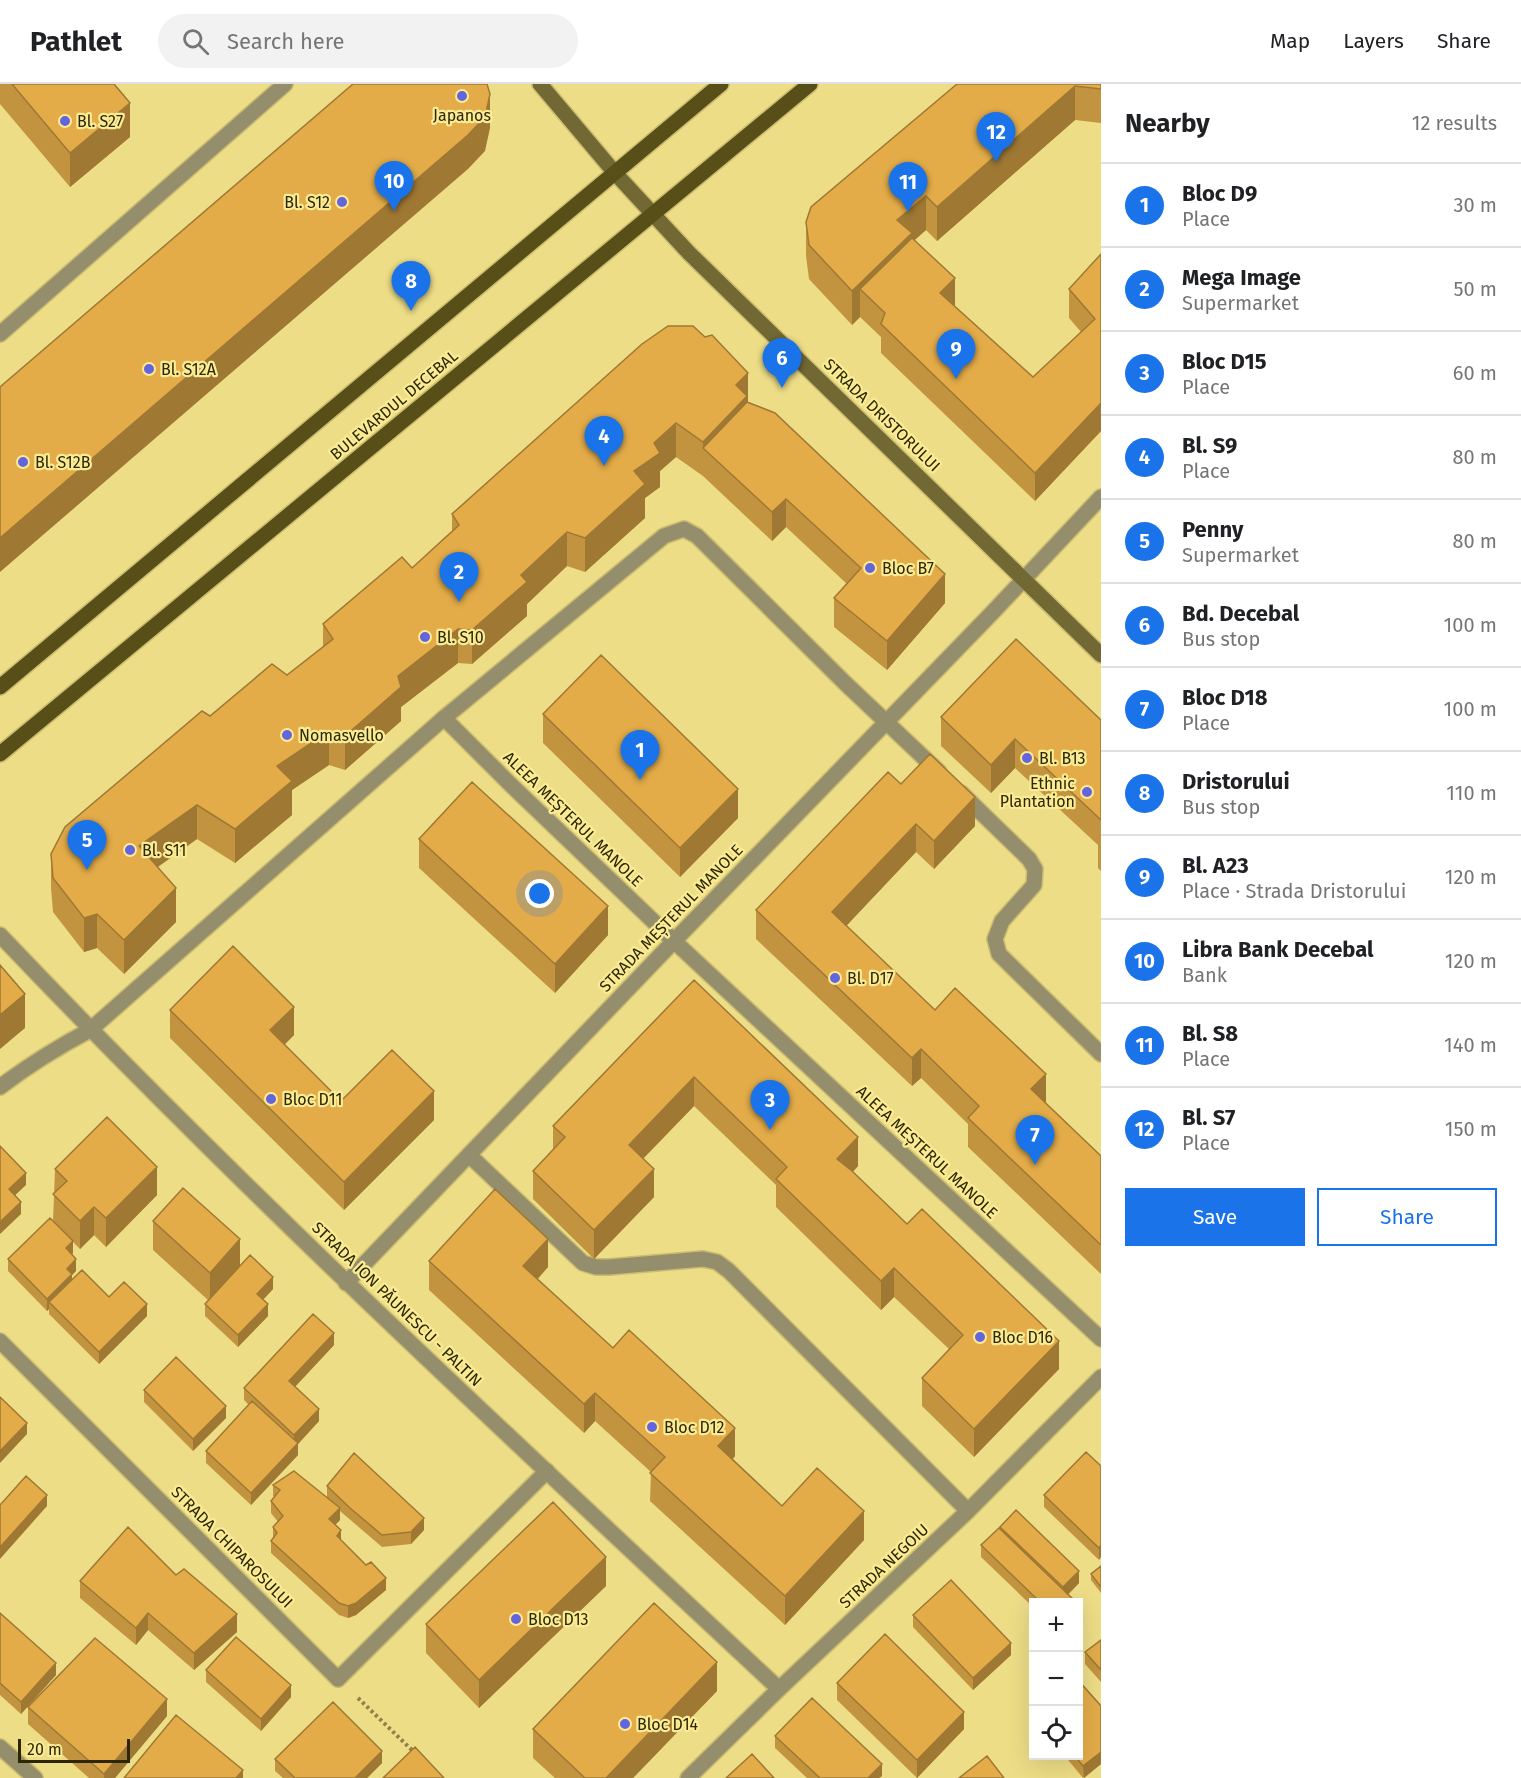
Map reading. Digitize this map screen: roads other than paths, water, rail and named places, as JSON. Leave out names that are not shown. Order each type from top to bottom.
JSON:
[{"type":"main road","points":[[0,687],[721,84]]},
{"type":"main road","name":"BULEVARDUL DECEBAL","points":[[0,754],[810,84]]},
{"type":"street","points":[[0,334],[285,84]]},
{"type":"street","name":"STRADA DRISTORULUI","points":[[540,84],[615,173],[689,253],[1101,655]]},
{"type":"street","name":"STRADA MEȘTERUL MANOLE","points":[[346,1283],[1024,579],[1101,496]]},
{"type":"street","points":[[0,1087],[58,1046],[90,1030],[444,718],[664,536],[684,529],[697,536],[845,683],[1029,859],[1035,869],[1034,885],[1002,921],[995,939],[999,954],[1101,1054]]},
{"type":"street","name":"ALEEA MEȘTERUL MANOLE","points":[[444,718],[674,940],[1101,1339]]},
{"type":"street","name":"STRADA ION PĂUNESCU - PALTIN","points":[[0,935],[90,1030],[346,1283],[779,1689]]},
{"type":"street","points":[[469,1155],[583,1263],[596,1267],[609,1267],[703,1259],[717,1262],[729,1271],[968,1511]]},
{"type":"street","name":"STRADA CHIPAROSULUI","points":[[0,1341],[338,1679],[546,1471]]},
{"type":"street","name":"STRADA NEGOIU","points":[[688,1778],[968,1511],[1101,1377]]},
{"type":"street","points":[[0,1747],[35,1778]]},
{"type":"place","name":"Japanos","points":[[462,96]]},
{"type":"place","name":"Bl. S27","points":[[65,121]]},
{"type":"place","name":"Bl. S7","points":[[996,162]]},
{"type":"place","name":"Bl. S12","points":[[342,202]]},
{"type":"place","name":"Libra Bank Decebal","points":[[394,211]]},
{"type":"place","name":"Bl. S8","points":[[908,212]]},
{"type":"place","name":"Dristorului","points":[[411,311]]},
{"type":"place","name":"Bl. S12A","points":[[149,369]]},
{"type":"place","name":"Bl. A23","points":[[956,379]]},
{"type":"place","name":"Bd. Decebal","points":[[782,388]]},
{"type":"place","name":"Bl. S12B","points":[[23,462]]},
{"type":"place","name":"Bl. S9","points":[[604,466]]},
{"type":"place","name":"Bloc B7","points":[[870,568]]},
{"type":"place","name":"Mega Image","points":[[459,602]]},
{"type":"place","name":"Bl. S10","points":[[425,637]]},
{"type":"place","name":"Nomasvello","points":[[287,735]]},
{"type":"place","name":"Bl. B13","points":[[1027,758]]},
{"type":"place","name":"Bloc D9","points":[[640,780]]},
{"type":"place","name":"Ethnic Plantation","points":[[1087,792]]},
{"type":"place","name":"Bl. S11","points":[[130,850]]},
{"type":"place","name":"Penny","points":[[87,870]]},
{"type":"place","name":"Bl. D17","points":[[835,978]]},
{"type":"place","name":"Bloc D11","points":[[271,1099]]},
{"type":"place","name":"Bloc D15","points":[[770,1130]]},
{"type":"place","name":"Bloc D18","points":[[1035,1165]]},
{"type":"place","name":"Bloc D16","points":[[980,1337]]},
{"type":"place","name":"Bloc D12","points":[[652,1427]]},
{"type":"place","name":"Bloc D13","points":[[516,1619]]},
{"type":"place","name":"Bloc D14","points":[[625,1724]]}]
